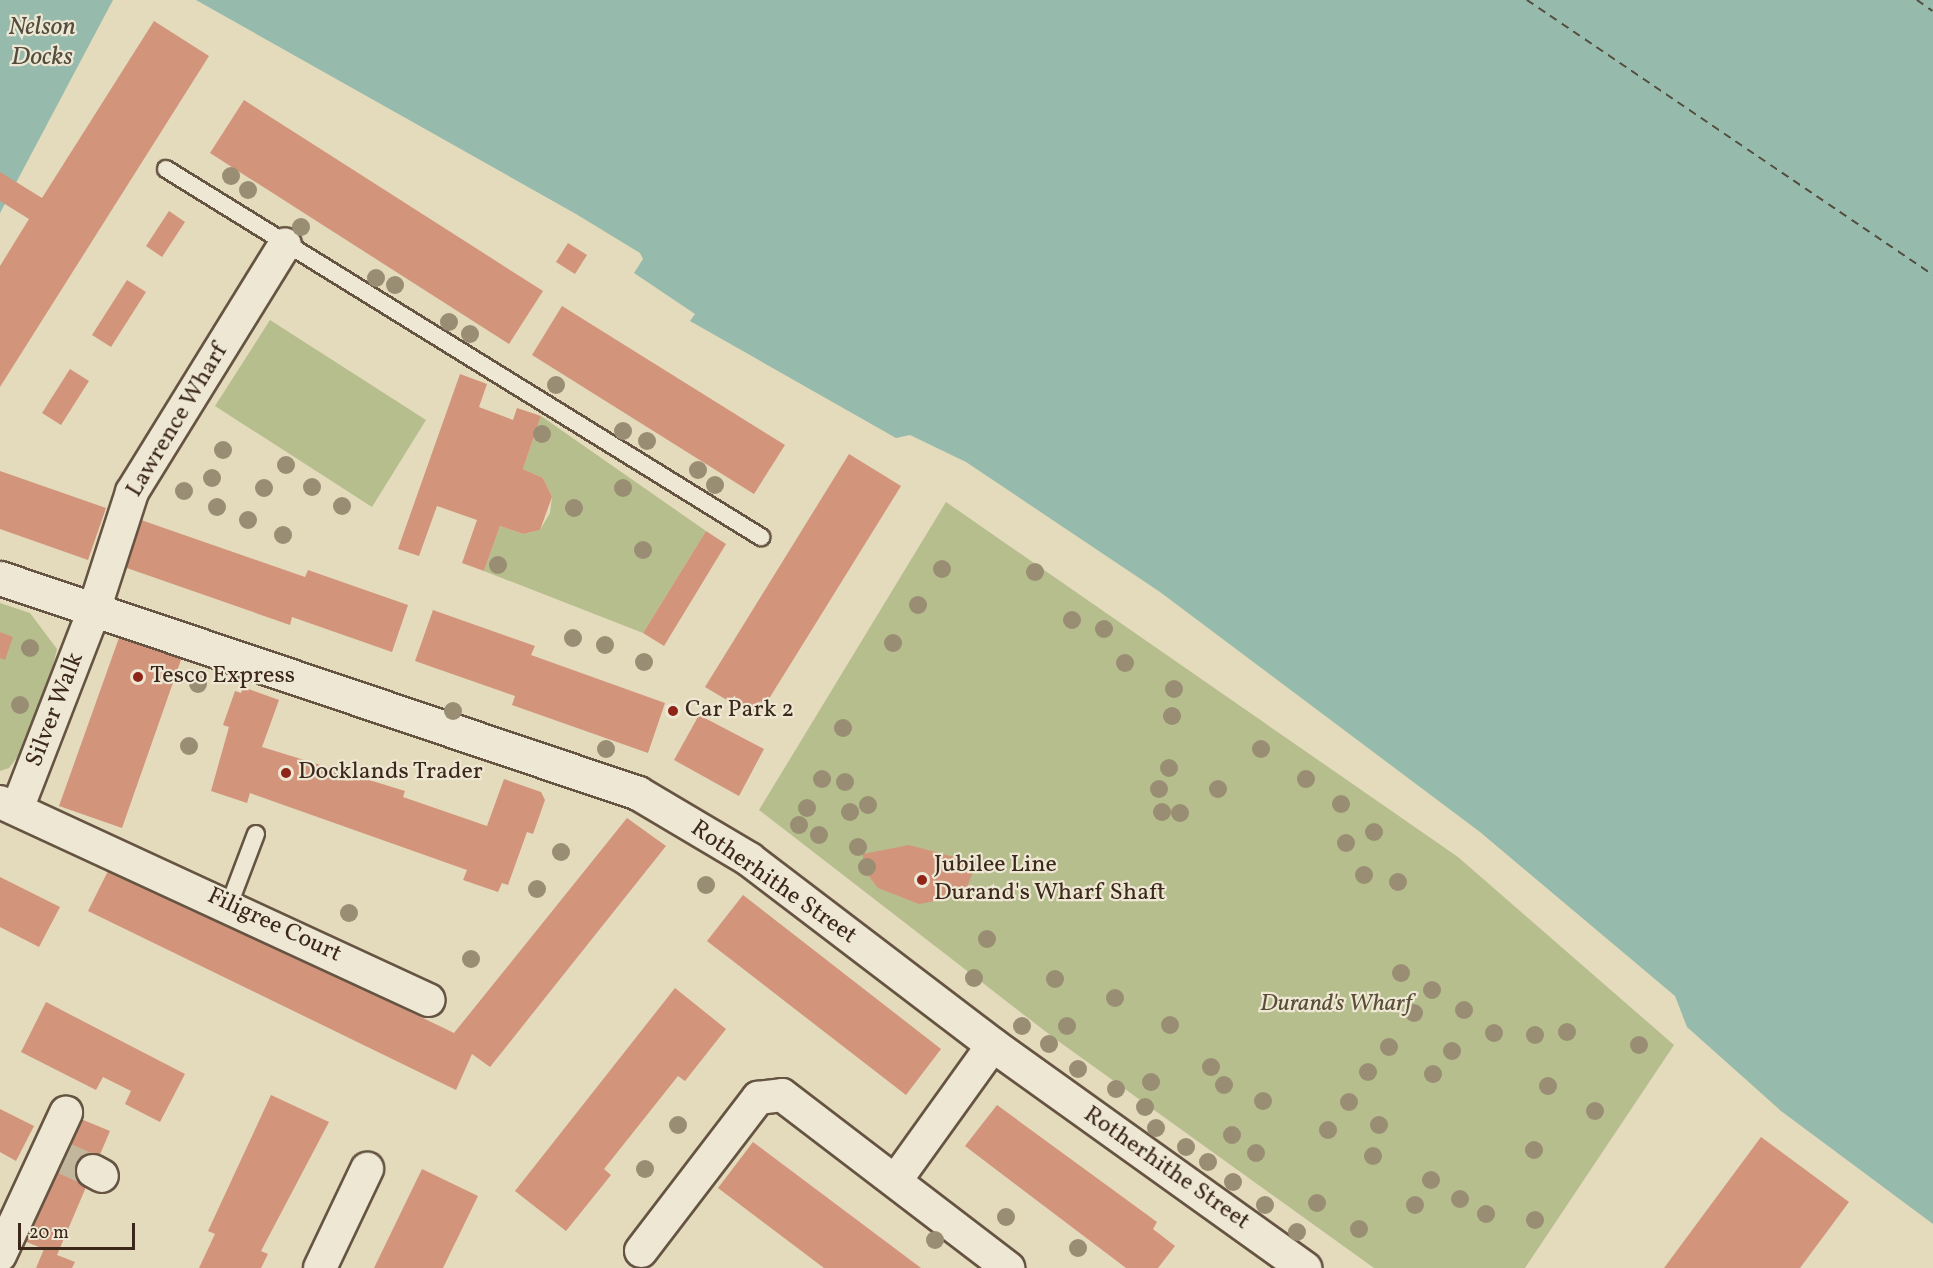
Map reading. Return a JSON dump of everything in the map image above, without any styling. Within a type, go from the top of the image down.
[{"type":"street","name":"Lawrence Wharf","points":[[94,610],[132,492],[285,244]]},
{"type":"street","name":"Rotherhithe Street","points":[[0,578],[638,793],[749,859],[993,1046],[1304,1268]]},
{"type":"street","name":"Silver Walk","points":[[94,610],[9,806],[118,852]]},
{"type":"street","name":"Filigree Court","points":[[118,852],[429,1000]]},
{"type":"street","points":[[896,1180],[993,1046]]},
{"type":"street","points":[[641,1251],[758,1098],[782,1095],[1008,1268]]},
{"type":"street","points":[[0,1255],[54,1154],[66,1113]]},
{"type":"street","points":[[320,1268],[367,1169]]},
{"type":"lane","points":[[166,170],[761,537]]},
{"type":"lane","points":[[229,905],[256,834]]},
{"type":"green space","points":[[270,320],[426,420],[372,507],[215,406]]},
{"type":"green space","points":[[541,416],[706,531],[643,633],[484,571],[500,526],[523,534],[540,530],[550,513],[552,497],[543,478],[523,469]]},
{"type":"green space","name":"Durand's Wharf","points":[[946,502],[1458,857],[1674,1045],[1525,1268],[1374,1268],[1054,1038],[759,810]]},
{"type":"green space","points":[[0,603],[30,613],[57,649],[37,732],[9,768],[0,771]]},
{"type":"water","name":"Nelson Docks","points":[[0,0],[113,0],[0,213]]},
{"type":"water","points":[[196,0],[1933,0],[1933,1224],[1781,1111],[1687,1027],[1675,996],[1480,832],[1160,592],[966,462],[910,435],[896,438],[690,321],[695,314],[634,273],[643,259],[640,253],[576,214]]},
{"type":"building","points":[[154,21],[209,56],[0,387],[0,266],[29,219],[0,201],[0,172],[42,198]]},
{"type":"building","points":[[244,100],[543,291],[509,344],[210,153]]},
{"type":"building","points":[[169,211],[185,222],[162,257],[146,246]]},
{"type":"building","points":[[568,243],[587,255],[575,274],[556,262]]},
{"type":"building","points":[[127,280],[146,292],[111,347],[92,335]]},
{"type":"building","points":[[562,306],[785,445],[754,494],[532,355]]},
{"type":"building","points":[[70,369],[89,381],[61,425],[42,413]]},
{"type":"building","points":[[460,374],[487,384],[479,407],[513,420],[517,408],[541,416],[523,469],[543,478],[552,497],[540,530],[523,534],[500,526],[484,571],[462,563],[477,520],[437,506],[419,556],[398,549]]},
{"type":"building","points":[[849,454],[901,486],[757,718],[705,687]]},
{"type":"building","points":[[0,471],[106,508],[88,560],[0,529]]},
{"type":"building","points":[[141,520],[305,577],[308,570],[408,605],[392,652],[292,617],[290,625],[124,567]]},
{"type":"building","points":[[706,531],[726,544],[664,646],[643,633]]},
{"type":"building","points":[[433,610],[535,646],[531,655],[665,703],[648,753],[512,705],[515,696],[415,661]]},
{"type":"building","points":[[0,632],[13,637],[5,660],[0,658]]},
{"type":"building","points":[[120,635],[182,657],[122,828],[59,806]]},
{"type":"building","points":[[243,687],[279,700],[262,747],[405,791],[403,797],[487,826],[504,779],[541,792],[545,800],[533,834],[527,832],[508,885],[502,883],[498,892],[463,880],[467,870],[250,793],[247,803],[211,791],[229,727],[223,725],[235,691],[241,693]]},
{"type":"building","points":[[699,715],[764,749],[739,796],[674,760]]},
{"type":"building","points":[[627,818],[666,846],[490,1067],[472,1054],[456,1090],[88,911],[110,867],[454,1033]]},
{"type":"building","name":"Jubilee Line Durand's Wharf Shaft","points":[[909,845],[977,863],[963,896],[919,904],[878,888],[863,869],[863,854]]},
{"type":"building","points":[[0,877],[60,907],[39,947],[0,927]]},
{"type":"building","points":[[743,895],[941,1049],[906,1095],[707,941]]},
{"type":"building","points":[[675,988],[726,1029],[685,1081],[678,1076],[604,1169],[611,1175],[566,1231],[515,1191]]},
{"type":"building","points":[[46,1002],[185,1074],[160,1122],[125,1104],[131,1091],[103,1077],[96,1090],[21,1052]]},
{"type":"building","points":[[271,1095],[329,1122],[261,1251],[268,1254],[261,1268],[199,1268],[215,1234],[208,1231]]},
{"type":"building","points":[[997,1105],[1157,1222],[1153,1229],[1175,1246],[1158,1268],[1126,1268],[965,1146]]},
{"type":"building","points":[[0,1109],[34,1126],[16,1161],[0,1152]]},
{"type":"building","points":[[76,1117],[110,1131],[57,1255],[75,1262],[72,1268],[36,1268],[44,1249],[24,1241]]},
{"type":"building","points":[[1761,1137],[1849,1202],[1800,1268],[1664,1268]]},
{"type":"building","points":[[753,1142],[921,1268],[824,1268],[718,1188]]},
{"type":"building","points":[[422,1169],[478,1196],[443,1268],[374,1268]]},
{"type":"ferry route","points":[[1527,0],[1933,275]]},
{"type":"ferry route","points":[[1917,0],[1933,11]]},
{"type":"tunnel","points":[[59,1156],[93,1171]]},
{"type":"place","name":"Tesco Express","points":[[138,677]]},
{"type":"place","name":"Car Park 2","points":[[673,711]]},
{"type":"place","name":"Docklands Trader","points":[[286,773]]},
{"type":"place","name":"Jubilee Line Durand's Wharf Shaft","points":[[922,880]]}]
